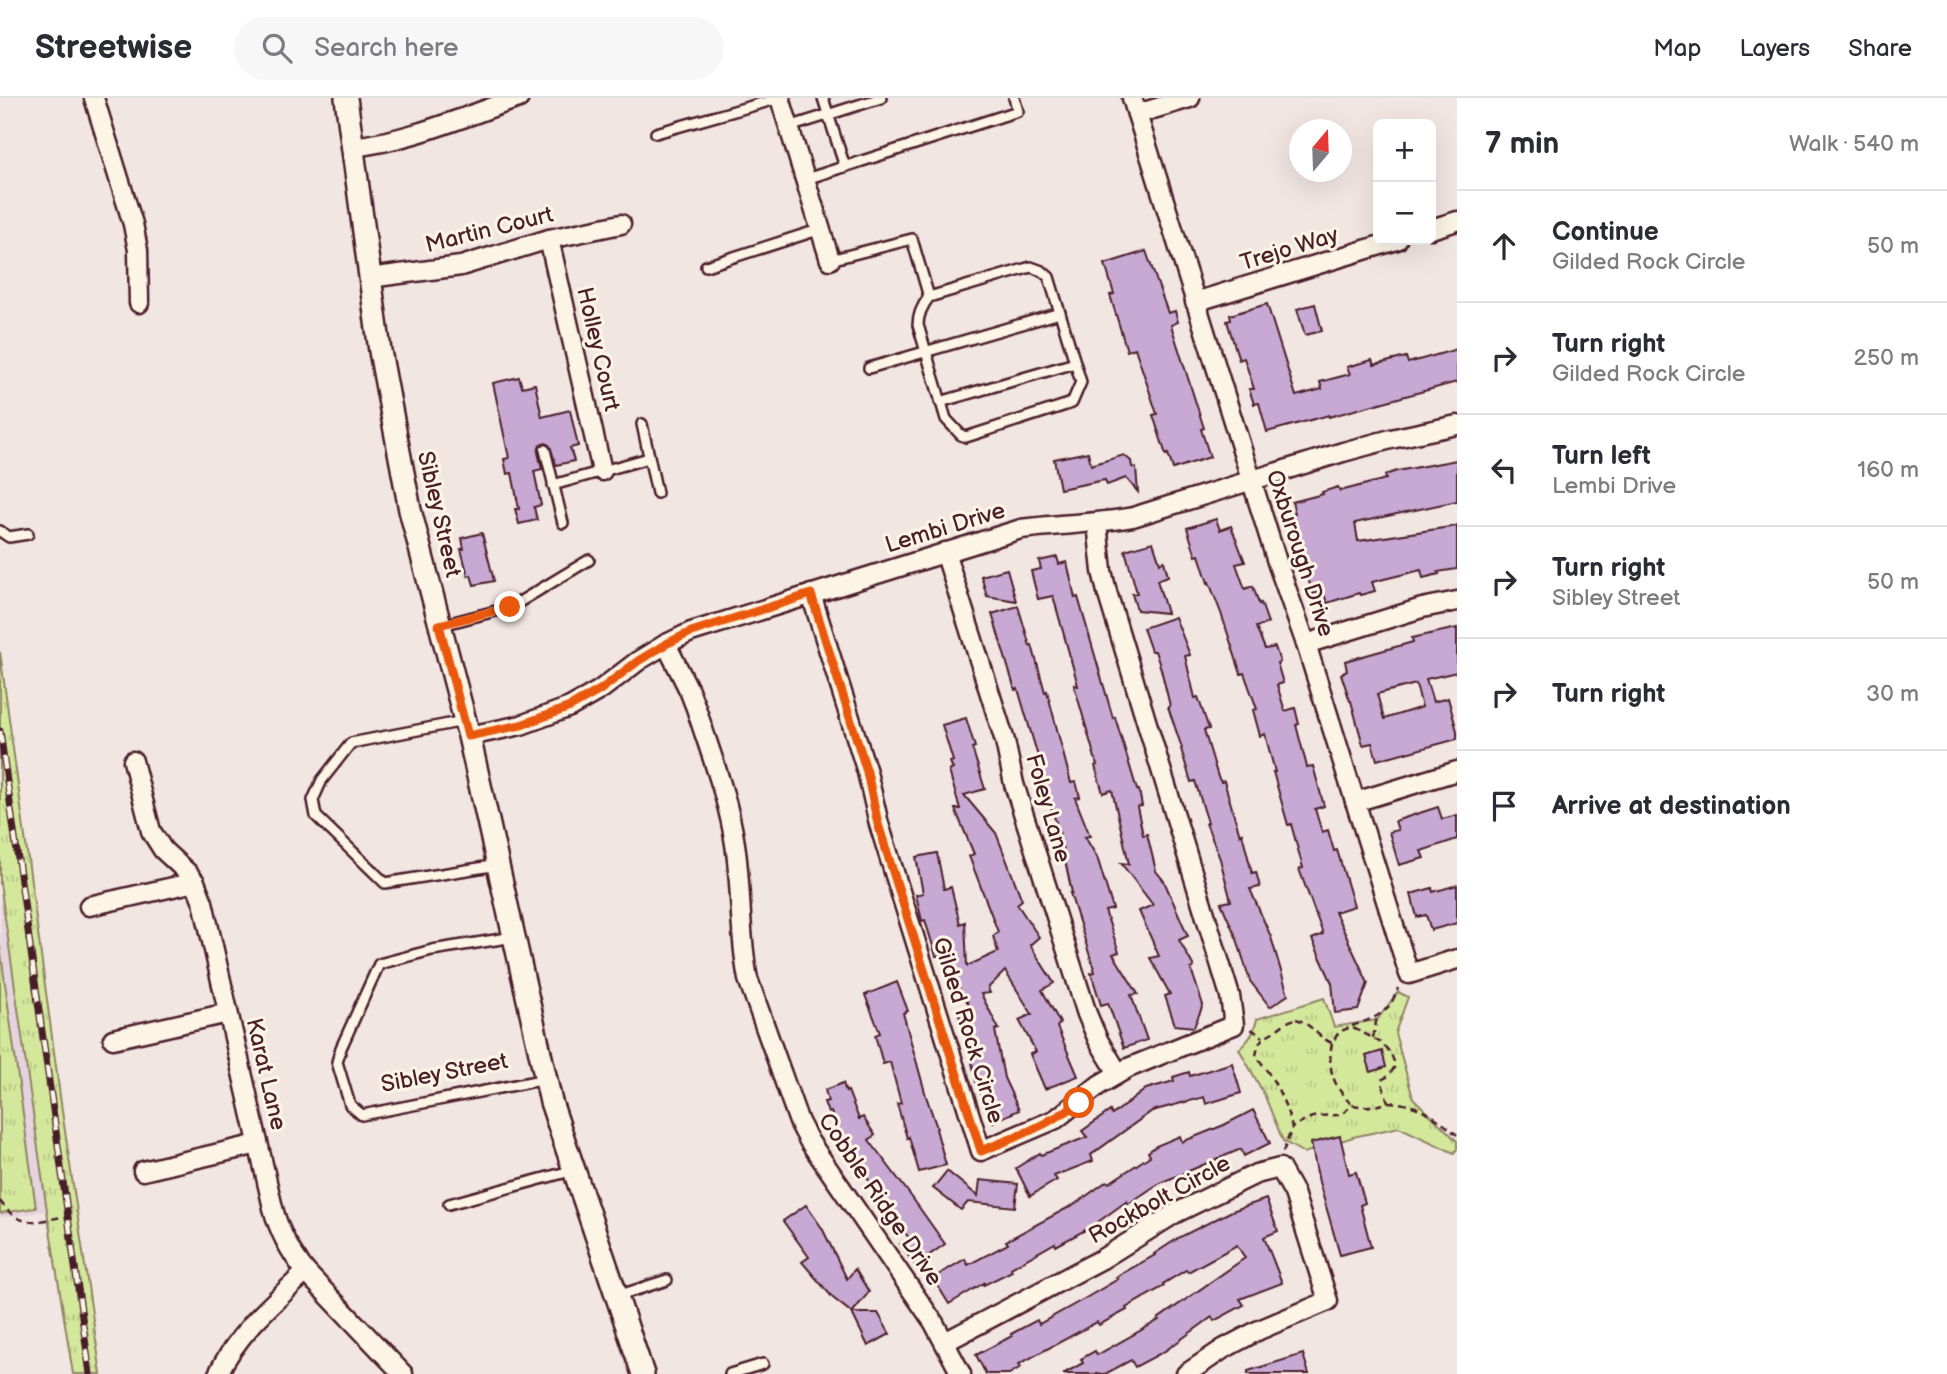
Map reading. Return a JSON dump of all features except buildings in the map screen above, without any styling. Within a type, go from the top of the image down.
[{"type":"street","points":[[94,98],[133,224],[138,250],[139,303]]},
{"type":"street","name":"Sibley Street","points":[[346,98],[369,278],[407,498],[466,728],[551,1102],[643,1374]]},
{"type":"street","points":[[352,148],[401,138],[519,98]]},
{"type":"street","points":[[780,98],[830,260]]},
{"type":"street","points":[[1135,106],[1190,98]]},
{"type":"street","name":"Oxburough Drive","points":[[1135,106],[1251,481],[1306,644],[1409,974]]},
{"type":"street","points":[[1436,227],[1457,221]]},
{"type":"street","name":"Martin Court","points":[[369,278],[461,266],[549,239],[621,223]]},
{"type":"street","name":"Holley Court","points":[[549,239],[602,471]]},
{"type":"street","name":"Trejo Way","points":[[1195,302],[1381,245]]},
{"type":"street","name":"Lembi Drive","points":[[466,728],[521,725],[570,707],[600,690],[638,661],[691,632],[945,552],[1021,529],[1097,523],[1133,517],[1391,439],[1457,425]]},
{"type":"street","name":"Gilded Rock Circle","points":[[811,594],[867,772],[878,824],[981,1151],[1056,1119],[1128,1068],[1234,1025],[1230,996],[1107,592],[1097,523]]},
{"type":"street","name":"Foley Lane","points":[[945,552],[1005,741],[1014,784],[1087,1014],[1098,1040],[1118,1073]]},
{"type":"street","points":[[1306,644],[1422,608],[1457,601]]},
{"type":"street","name":"Cobble Ridge Drive","points":[[666,644],[690,690],[731,820],[736,847],[743,955],[748,979],[799,1122],[809,1142],[926,1311],[961,1374]]},
{"type":"street","points":[[89,906],[195,882],[180,864],[163,850],[151,831],[133,761]]},
{"type":"street","points":[[1355,802],[1457,771]]},
{"type":"street","name":"Karat Lane","points":[[195,882],[203,902],[276,1222],[289,1248],[306,1272],[403,1374]]},
{"type":"street","points":[[1409,974],[1457,959]]},
{"type":"street","points":[[113,1039],[228,1013]]},
{"type":"street","points":[[143,1171],[258,1144]]},
{"type":"street","points":[[1186,1374],[1223,1349],[1259,1330],[1328,1301],[1294,1194],[1280,1168]]},
{"type":"street","name":"Rockbolt Circle","points":[[945,1342],[1102,1259],[1174,1214],[1256,1174],[1280,1168]]},
{"type":"street","points":[[218,1374],[228,1353],[248,1327],[306,1272]]},
{"type":"lane","points":[[656,133],[780,98]]},
{"type":"lane","points":[[822,98],[845,167]]},
{"type":"lane","points":[[789,127],[881,98]]},
{"type":"lane","points":[[806,179],[1018,111],[1014,98]]},
{"type":"lane","points":[[706,265],[821,229]]},
{"type":"lane","points":[[830,260],[912,239],[929,298]]},
{"type":"lane","points":[[1031,267],[1042,271],[1049,277],[1081,382],[1072,403],[966,437],[961,435],[946,419],[918,325],[922,306],[929,298],[1031,267]]},
{"type":"lane","points":[[869,368],[1060,313]]},
{"type":"lane","points":[[940,402],[1075,363]]},
{"type":"lane","points":[[642,424],[657,493]]},
{"type":"lane","points":[[545,450],[563,523]]},
{"type":"lane","points":[[553,485],[649,458]]},
{"type":"lane","points":[[0,531],[9,537],[28,534]]},
{"type":"lane","points":[[439,625],[510,607],[589,560]]},
{"type":"lane","points":[[466,728],[351,743],[322,780],[313,800],[316,816],[385,883],[498,865]]},
{"type":"lane","name":"Sibley Street","points":[[514,937],[432,950],[379,964],[337,1062],[350,1105],[362,1115],[546,1079]]},
{"type":"lane","points":[[449,1204],[574,1170]]},
{"type":"lane","points":[[617,1296],[667,1280]]},
{"type":"lane","points":[[730,1374],[763,1364]]},
{"type":"path","points":[[1409,974],[1400,983],[1387,1010],[1377,1017],[1339,1032],[1332,1043],[1329,1063],[1332,1078],[1352,1105],[1379,1106],[1388,1102],[1419,1107],[1457,1135]]},
{"type":"path","points":[[1373,1038],[1377,1017]]},
{"type":"path","points":[[1280,1168],[1292,1128],[1277,1086],[1256,1056],[1258,1044],[1263,1037],[1288,1020],[1296,1018],[1332,1043]]},
{"type":"path","points":[[1351,1027],[1391,1050],[1394,1056],[1395,1066],[1389,1076],[1381,1080],[1388,1102]]},
{"type":"path","points":[[1292,1128],[1318,1115],[1341,1115],[1352,1105]]},
{"type":"path","points":[[0,1202],[20,1220],[28,1222],[67,1216]]},
{"type":"shaded area","points":[[0,885],[47,1211],[0,1218]]},
{"type":"green space","points":[[0,652],[62,1111],[101,1374],[73,1374],[0,883]]},
{"type":"green space","points":[[0,947],[36,1208],[0,1213]]},
{"type":"green space","points":[[1398,992],[1408,997],[1395,1033],[1413,1098],[1457,1141],[1454,1153],[1399,1127],[1353,1137],[1304,1153],[1283,1141],[1264,1094],[1239,1049],[1251,1036],[1257,1019],[1324,998],[1334,1027],[1377,1020]]},
{"type":"railway","points":[[0,731],[90,1374]]},
{"type":"route","points":[[510,607],[439,625],[468,736],[521,725],[570,707],[600,690],[638,661],[691,632],[811,594],[867,772],[878,824],[981,1151],[1037,1129],[1079,1103]]}]
